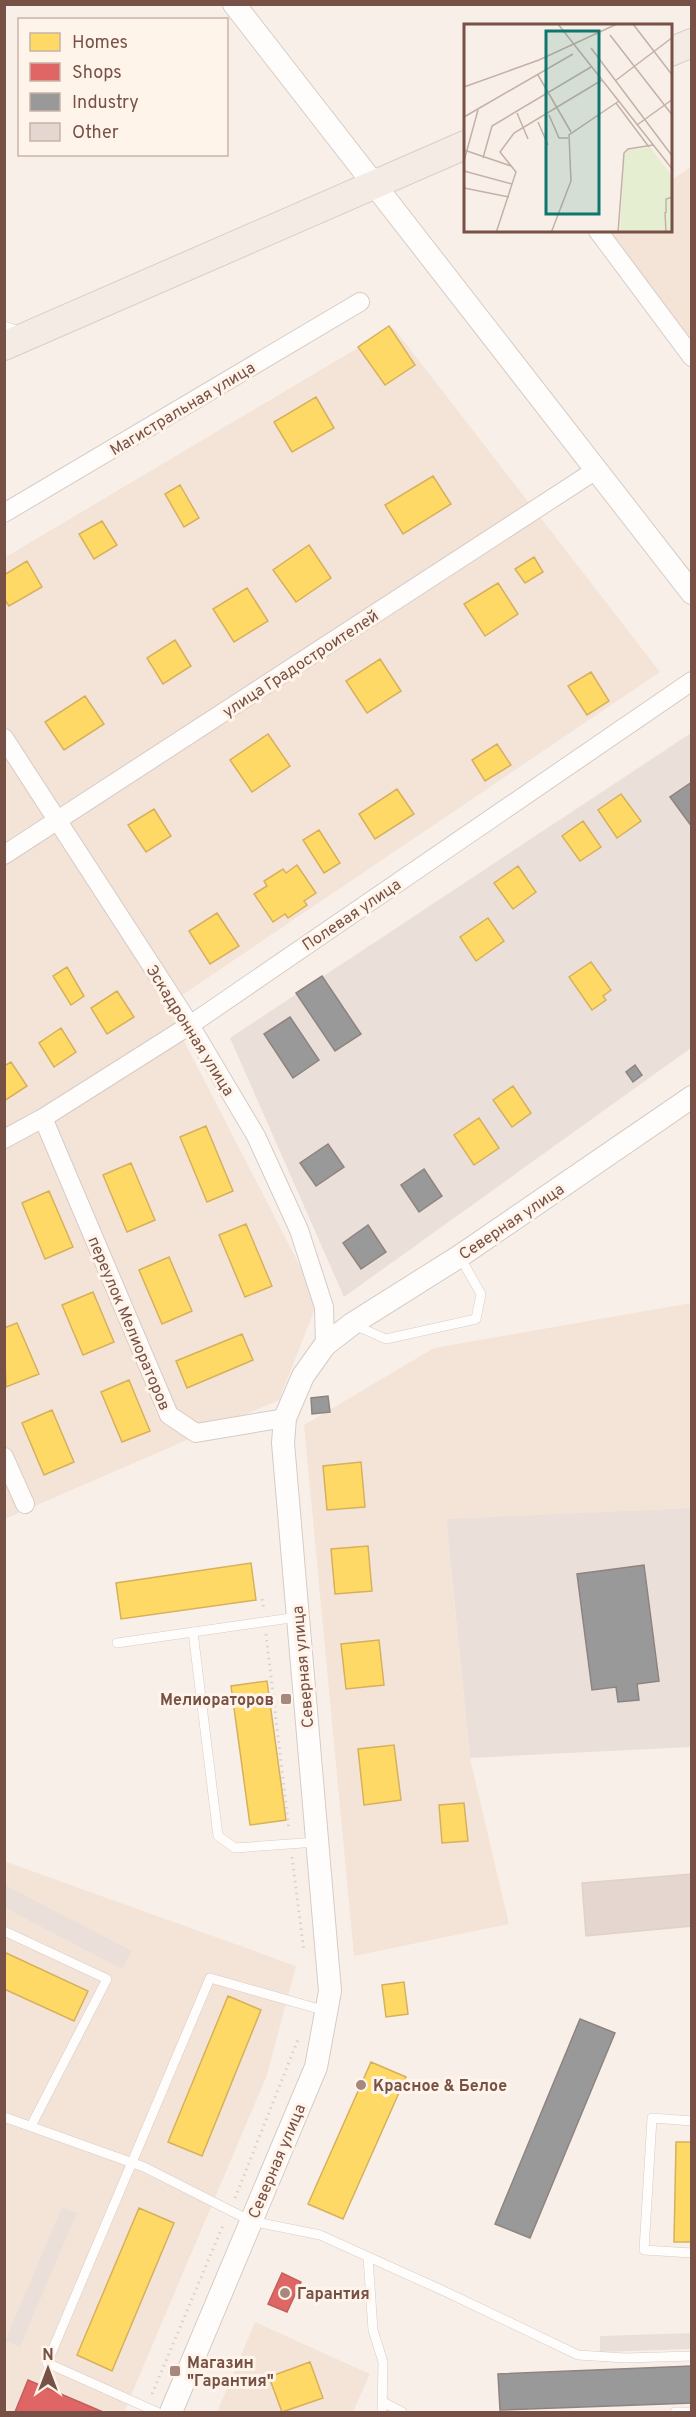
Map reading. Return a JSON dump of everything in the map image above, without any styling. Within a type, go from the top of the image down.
[{"type":"main road","points":[[672,51],[692,42]]},
{"type":"main road","points":[[13,336],[464,145]]},
{"type":"street","points":[[234,4],[692,593]]},
{"type":"street","points":[[599,232],[692,357]]},
{"type":"street","name":"Магистральная улица","points":[[4,513],[360,303]]},
{"type":"street","name":"улица Градостроителей","points":[[4,855],[596,470]]},
{"type":"street","name":"Полевая улица","points":[[4,1139],[42,1118],[190,1025],[692,681]]},
{"type":"street","name":"Эскадронная улица","points":[[4,738],[190,1025],[256,1136],[299,1230],[324,1307],[325,1345]]},
{"type":"street","name":"Северная улица","points":[[171,2412],[316,2067],[319,2009],[330,1991],[283,1443],[285,1418],[303,1376],[325,1345],[352,1324],[460,1256],[692,1097]]},
{"type":"street","name":"переулок Мелиораторов","points":[[42,1118],[169,1415],[196,1433],[285,1418]]},
{"type":"street","points":[[4,1457],[25,1504]]},
{"type":"lane","points":[[352,1324],[386,1339],[477,1319],[481,1294],[460,1256]]},
{"type":"lane","points":[[117,1643],[298,1617]]},
{"type":"lane","points":[[193,1632],[218,1836],[235,1848],[317,1842]]},
{"type":"lane","points":[[4,1931],[107,1979],[31,2126]]},
{"type":"lane","points":[[157,2412],[47,2363],[210,1978],[319,2009]]},
{"type":"lane","points":[[4,2117],[133,2163],[251,2221],[320,2235],[578,2355],[625,2358],[692,2356]]},
{"type":"lane","points":[[692,2121],[652,2118],[644,2250],[692,2253]]},
{"type":"lane","points":[[368,2257],[373,2330],[383,2362],[382,2412]]},
{"type":"lane","points":[[383,2402],[402,2412]]},
{"type":"lane","points":[[130,2412],[134,2403]]},
{"type":"lane","points":[[675,2412],[692,2412]]},
{"type":"path","points":[[262,1599],[305,1960]]},
{"type":"path","points":[[146,2408],[319,2009]]},
{"type":"shaded area","points":[[691,167],[691,341],[610,232],[672,232],[672,179]]},
{"type":"shaded area","points":[[393,327],[660,672],[166,1006],[318,1301],[279,1400],[5,1519],[4,558]]},
{"type":"shaded area","points":[[691,733],[691,1048],[344,1297],[230,1038]]},
{"type":"shaded area","points":[[691,1303],[691,1508],[446,1520],[470,1758],[509,1924],[354,1956],[304,1425],[434,1348]]},
{"type":"shaded area","points":[[691,1508],[691,1747],[470,1758],[446,1519]]},
{"type":"shaded area","points":[[4,1861],[296,1966],[267,2075],[124,2412],[5,2412]]},
{"type":"shaded area","points":[[5,1885],[132,1951],[122,1969],[5,1908]]},
{"type":"shaded area","points":[[62,2207],[77,2213],[20,2347],[5,2341]]},
{"type":"shaded area","points":[[255,2322],[370,2374],[353,2412],[217,2412]]},
{"type":"shaded area","points":[[691,2333],[691,2349],[600,2352],[600,2336]]},
{"type":"building: Homes","points":[[389,326],[415,365],[385,385],[358,347]]},
{"type":"building: Homes","points":[[316,397],[334,428],[292,452],[274,422]]},
{"type":"building: Homes","points":[[433,476],[451,504],[403,534],[385,505]]},
{"type":"building: Homes","points":[[180,485],[199,518],[184,527],[165,494]]},
{"type":"building: Homes","points":[[102,521],[117,545],[94,559],[79,534]]},
{"type":"building: Homes","points":[[309,545],[331,578],[296,602],[273,570]]},
{"type":"building: Homes","points":[[534,557],[543,572],[525,583],[515,569]]},
{"type":"building: Homes","points":[[27,561],[42,587],[9,606],[4,599],[4,575]]},
{"type":"building: Homes","points":[[498,583],[518,614],[485,636],[464,604]]},
{"type":"building: Homes","points":[[247,588],[268,621],[234,642],[213,609]]},
{"type":"building: Homes","points":[[175,640],[191,666],[163,684],[147,658]]},
{"type":"building: Homes","points":[[380,659],[401,691],[367,713],[346,681]]},
{"type":"building: Homes","points":[[591,672],[609,701],[587,715],[568,686]]},
{"type":"building: Homes","points":[[85,696],[104,724],[64,750],[45,722]]},
{"type":"building: Homes","points":[[268,734],[290,766],[252,792],[230,760]]},
{"type":"building: Homes","points":[[497,744],[511,765],[485,781],[472,760]]},
{"type":"building: Homes","points":[[397,789],[414,814],[375,839],[359,814]]},
{"type":"building: Homes","points":[[621,794],[641,821],[617,838],[598,810]]},
{"type":"building: Homes","points":[[154,809],[171,836],[146,852],[128,825]]},
{"type":"building: Homes","points":[[583,821],[601,847],[580,861],[562,836]]},
{"type":"building: Homes","points":[[319,830],[340,863],[324,873],[303,840]]},
{"type":"building: Homes","points":[[297,865],[316,893],[304,901],[307,905],[288,918],[285,914],[273,922],[254,894],[267,886],[264,881],[283,869],[286,873]]},
{"type":"building: Homes","points":[[518,866],[536,892],[513,909],[494,883]]},
{"type":"building: Homes","points":[[217,913],[239,946],[210,964],[189,931]]},
{"type":"building: Homes","points":[[488,918],[504,941],[476,961],[460,937]]},
{"type":"building: Homes","points":[[591,962],[611,990],[603,996],[606,1000],[592,1010],[569,977]]},
{"type":"building: Homes","points":[[67,967],[84,996],[71,1005],[53,976]]},
{"type":"building: Homes","points":[[117,991],[134,1017],[107,1034],[91,1008]]},
{"type":"building: Homes","points":[[61,1028],[76,1052],[54,1067],[39,1043]]},
{"type":"building: Homes","points":[[11,1062],[27,1086],[4,1101],[4,1066]]},
{"type":"building: Homes","points":[[513,1086],[531,1113],[512,1127],[493,1100]]},
{"type":"building: Homes","points":[[479,1118],[499,1148],[474,1165],[454,1135]]},
{"type":"building: Homes","points":[[206,1126],[233,1191],[207,1202],[180,1137]]},
{"type":"building: Homes","points":[[131,1163],[155,1220],[127,1232],[103,1175]]},
{"type":"building: Homes","points":[[49,1191],[73,1247],[45,1259],[22,1203]]},
{"type":"building: Homes","points":[[246,1224],[272,1286],[245,1297],[219,1235]]},
{"type":"building: Homes","points":[[169,1257],[192,1311],[162,1324],[139,1270]]},
{"type":"building: Homes","points":[[93,1292],[114,1342],[83,1355],[62,1305]]},
{"type":"building: Homes","points":[[17,1323],[39,1374],[6,1387],[4,1328]]},
{"type":"building: Homes","points":[[242,1334],[253,1360],[187,1388],[176,1361]]},
{"type":"building: Homes","points":[[129,1380],[150,1431],[122,1442],[101,1392]]},
{"type":"building: Homes","points":[[52,1410],[74,1462],[44,1475],[22,1423]]},
{"type":"building: Homes","points":[[361,1462],[365,1507],[327,1510],[323,1466]]},
{"type":"building: Homes","points":[[368,1546],[372,1591],[335,1594],[331,1549]]},
{"type":"building: Homes","points":[[251,1563],[256,1600],[121,1619],[116,1583]]},
{"type":"building: Homes","points":[[379,1640],[384,1685],[346,1689],[341,1644]]},
{"type":"building: Homes","points":[[267,1681],[286,1820],[250,1825],[231,1686]]},
{"type":"building: Homes","points":[[394,1745],[401,1800],[364,1805],[358,1749]]},
{"type":"building: Homes","points":[[464,1803],[468,1841],[442,1843],[439,1805]]},
{"type":"building: Homes","points":[[4,1952],[88,1991],[74,2021],[4,1989]]},
{"type":"building: Homes","points":[[404,1982],[408,2014],[386,2017],[382,1985]]},
{"type":"building: Homes","points":[[228,1996],[261,2010],[202,2156],[168,2142]]},
{"type":"building: Homes","points":[[371,2062],[406,2077],[343,2219],[308,2204]]},
{"type":"building: Homes","points":[[676,2142],[692,2142],[692,2242],[674,2242]]},
{"type":"building: Homes","points":[[139,2208],[174,2223],[112,2371],[77,2355]]},
{"type":"building: Homes","points":[[310,2362],[323,2398],[282,2412],[269,2377]]},
{"type":"building: Shops","name":"Гарантия","points":[[282,2273],[301,2282],[287,2312],[268,2304]]},
{"type":"building: Shops","points":[[28,2380],[103,2412],[15,2412]]},
{"type":"building: Industry","points":[[692,782],[692,827],[670,797]]},
{"type":"building: Industry","points":[[322,976],[361,1034],[335,1051],[296,993]]},
{"type":"building: Industry","points":[[290,1017],[319,1060],[293,1078],[264,1034]]},
{"type":"building: Industry","points":[[635,1065],[642,1075],[633,1082],[626,1072]]},
{"type":"building: Industry","points":[[328,1144],[344,1167],[316,1186],[300,1163]]},
{"type":"building: Industry","points":[[424,1169],[442,1196],[419,1212],[401,1185]]},
{"type":"building: Industry","points":[[368,1225],[386,1252],[361,1269],[343,1243]]},
{"type":"building: Industry","points":[[328,1396],[330,1412],[312,1414],[311,1398]]},
{"type":"building: Industry","points":[[644,1565],[659,1681],[637,1684],[639,1700],[618,1702],[616,1687],[592,1690],[577,1574]]},
{"type":"building: Industry","points":[[580,2019],[615,2033],[530,2238],[495,2224]]},
{"type":"building: Industry","points":[[692,2366],[692,2403],[500,2410],[498,2374]]},
{"type":"building: Other","points":[[692,1874],[692,1926],[586,1936],[582,1883]]},
{"type":"place","name":"Мелиораторов","points":[[286,1699]]},
{"type":"place","name":"Красное & Белое","points":[[361,2085]]},
{"type":"place","name":"Гарантия","points":[[285,2293]]},
{"type":"place","name":"Магазин \"Гарантия\"","points":[[175,2371]]}]
